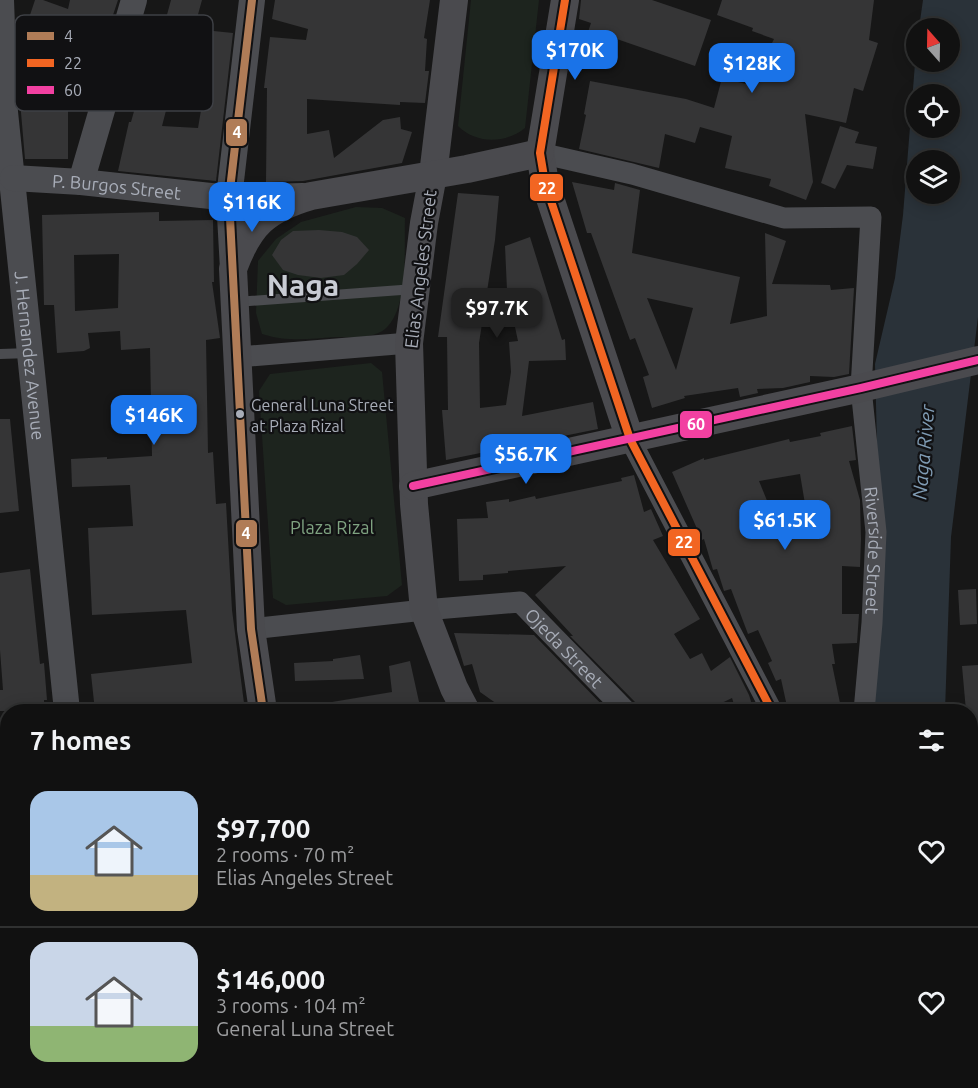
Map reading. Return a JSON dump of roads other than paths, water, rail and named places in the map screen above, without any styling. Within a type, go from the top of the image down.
[{"type":"main road","name":"Elias Angeles Street","points":[[454,0],[433,175],[424,223],[409,343],[413,486],[424,610],[462,704]]},
{"type":"main road","points":[[565,0],[540,153],[545,183],[630,439]]},
{"type":"main road","name":"P. Burgos Street","points":[[311,196],[433,175],[540,153]]},
{"type":"main road","points":[[261,704],[251,629],[233,268],[241,247],[252,229],[263,218],[287,203],[311,196]]},
{"type":"main road","points":[[413,486],[864,387],[976,360]]},
{"type":"street","name":"J. Hernandez Avenue","points":[[1,0],[2,112],[6,178],[31,353],[66,704]]},
{"type":"street","points":[[130,15],[134,0]]},
{"type":"street","points":[[233,268],[229,198],[252,0]]},
{"type":"street","points":[[81,182],[102,111]]},
{"type":"street","name":"Riverside Street","points":[[540,153],[632,174],[784,218],[871,218],[864,387],[876,532],[872,623],[865,704]]},
{"type":"street","name":"P. Burgos Street","points":[[6,178],[81,182],[229,198],[311,196]]},
{"type":"street","points":[[238,357],[409,343]]},
{"type":"street","points":[[630,439],[768,704]]},
{"type":"street","name":"Ojeda Street","points":[[424,610],[520,602],[619,704]]},
{"type":"street","points":[[251,629],[424,610]]},
{"type":"lane","points":[[235,302],[415,289]]},
{"type":"lane","points":[[0,354],[31,353]]},
{"type":"water","name":"Naga River","points":[[923,0],[978,0],[978,317],[951,537],[945,704],[874,704],[881,607],[875,364],[895,278],[906,177],[906,204],[960,204],[960,150],[908,150],[909,138],[960,138],[960,84],[913,84],[914,72],[960,72],[960,18],[920,18]]},
{"type":"place","name":"General Luna Street at Plaza Rizal","points":[[240,414]]},
{"type":"district","name":"Naga","points":[[303,285]]},
{"type":"park label","name":"Plaza Rizal","points":[[332,527]]}]
